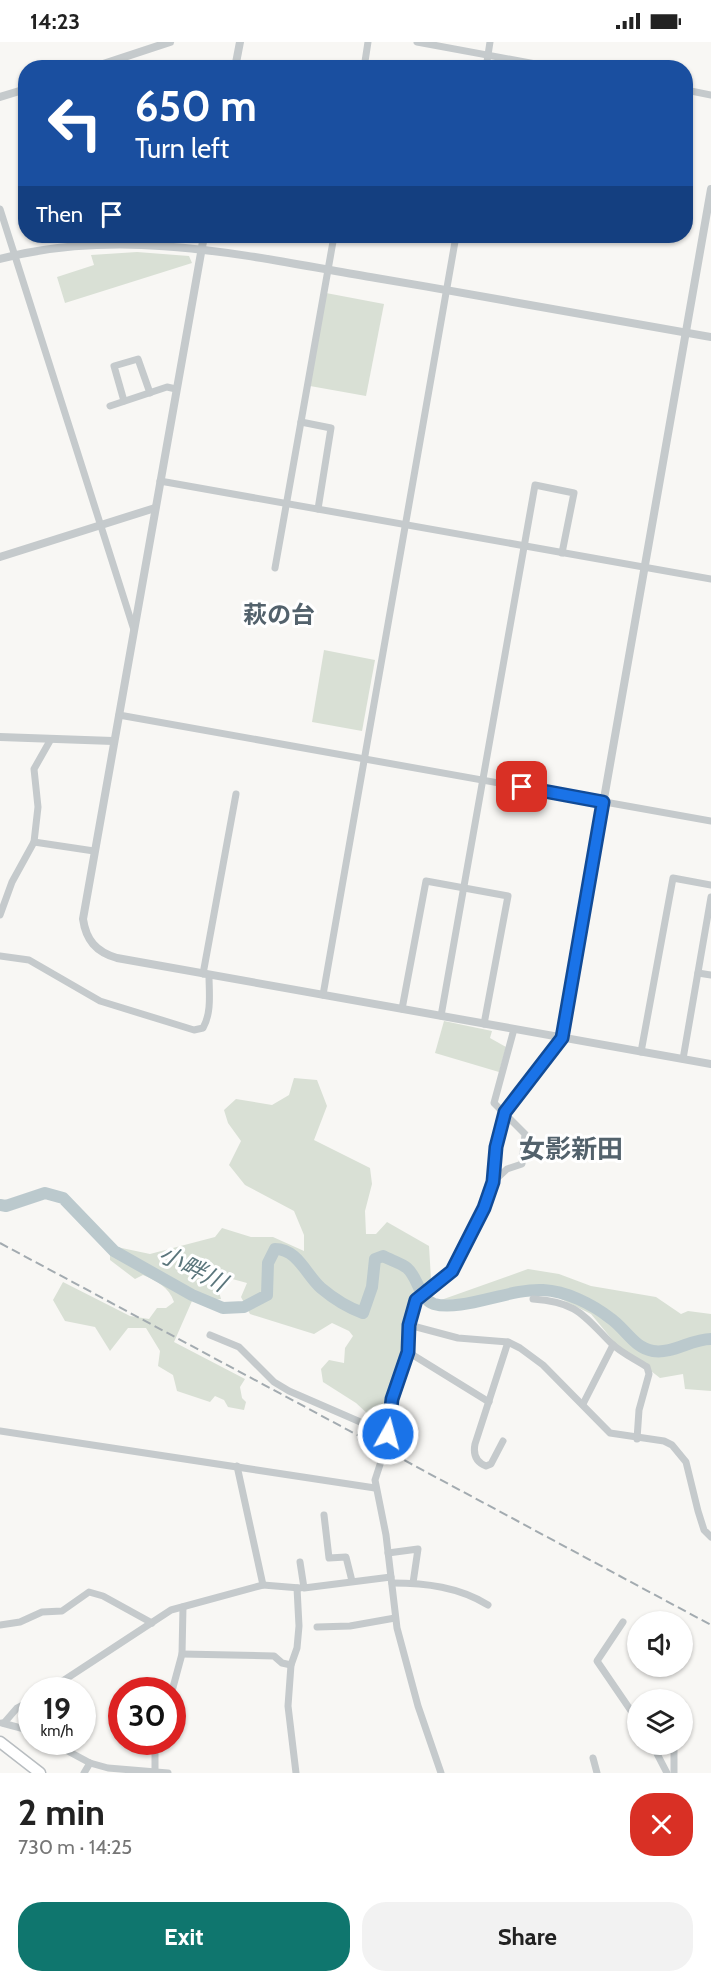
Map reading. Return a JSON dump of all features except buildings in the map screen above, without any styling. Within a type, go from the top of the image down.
[{"type":"main road","points":[[0,1742],[40,1773]]},
{"type":"street","points":[[115,60],[170,42]]},
{"type":"street","points":[[237,60],[240,42]]},
{"type":"street","points":[[365,60],[368,42]]},
{"type":"street","points":[[417,42],[511,60]]},
{"type":"street","points":[[487,60],[490,42]]},
{"type":"street","points":[[0,97],[18,91]]},
{"type":"street","points":[[693,91],[711,95]]},
{"type":"street","points":[[441,1773],[418,1706],[395,1618],[392,1580],[375,1488],[377,1471],[388,1434],[392,1399],[408,1352],[409,1325],[417,1299],[452,1271],[479,1218],[493,1182],[496,1147],[505,1112],[562,1038],[711,189]]},
{"type":"street","points":[[0,209],[135,632]]},
{"type":"street","points":[[203,243],[94,851],[83,919],[84,932],[94,947],[117,958],[711,1064]]},
{"type":"street","points":[[275,568],[333,243]]},
{"type":"street","points":[[323,995],[455,243]]},
{"type":"street","points":[[0,260],[16,255],[109,244],[202,249],[711,337]]},
{"type":"street","points":[[124,401],[114,366],[138,359],[150,393]]},
{"type":"street","points":[[110,406],[167,387],[176,389]]},
{"type":"street","points":[[302,422],[331,428],[318,509]]},
{"type":"street","points":[[160,482],[711,579]]},
{"type":"street","points":[[441,1016],[535,486],[574,493],[562,553]]},
{"type":"street","points":[[0,557],[155,508]]},
{"type":"street","points":[[119,715],[711,821]]},
{"type":"street","points":[[0,738],[113,741]]},
{"type":"street","points":[[0,915],[12,882],[34,843],[38,807],[34,769],[51,739]]},
{"type":"street","points":[[0,956],[29,960],[100,1001],[198,1030],[203,1028],[208,1015],[206,974],[236,794]]},
{"type":"street","points":[[34,843],[94,851]]},
{"type":"street","points":[[641,1052],[672,878],[711,885]]},
{"type":"street","points":[[402,1009],[426,881],[508,896],[484,1024]]},
{"type":"street","points":[[682,1059],[711,897]]},
{"type":"street","points":[[698,973],[711,975]]},
{"type":"street","points":[[493,1182],[507,1169],[522,1164],[525,1134],[494,1103],[514,1029]]},
{"type":"street","points":[[533,1299],[556,1301],[588,1317],[613,1345],[647,1367],[649,1374],[639,1410],[637,1439]]},
{"type":"street","points":[[409,1325],[458,1338],[508,1342],[543,1365],[583,1404],[601,1427],[610,1433],[637,1439],[664,1441],[678,1451],[686,1462],[704,1530],[711,1537]]},
{"type":"street","points":[[210,1335],[239,1347],[274,1382],[289,1391],[388,1434]]},
{"type":"street","points":[[503,1442],[491,1464],[486,1466],[477,1459],[474,1451],[475,1444],[508,1342]]},
{"type":"street","points":[[583,1404],[613,1345]]},
{"type":"street","points":[[408,1352],[427,1361],[458,1384],[489,1402]]},
{"type":"street","points":[[0,1431],[375,1488]]},
{"type":"street","points":[[237,1466],[263,1585]]},
{"type":"street","points":[[324,1515],[329,1558],[346,1557],[352,1581]]},
{"type":"street","points":[[385,1551],[418,1549],[413,1583]]},
{"type":"street","points":[[296,1773],[288,1706],[291,1665],[297,1648],[299,1626],[300,1562]]},
{"type":"street","points":[[69,1677],[171,1610],[263,1585],[301,1588],[352,1581],[392,1580],[471,1594],[488,1605]]},
{"type":"street","points":[[0,1625],[20,1622],[42,1612],[62,1611],[89,1592],[103,1596],[152,1623]]},
{"type":"street","points":[[176,1677],[182,1654],[183,1607]]},
{"type":"street","points":[[317,1627],[350,1626],[395,1618]]},
{"type":"street","points":[[623,1622],[597,1661],[627,1705]]},
{"type":"street","points":[[182,1654],[274,1656],[282,1663],[291,1665]]},
{"type":"street","points":[[2,1723],[18,1707]]},
{"type":"street","points":[[2,1723],[18,1727]]},
{"type":"street","points":[[75,1755],[90,1763],[108,1768],[168,1773]]},
{"type":"street","points":[[155,1755],[155,1772]]},
{"type":"street","points":[[658,1755],[667,1773]]},
{"type":"street","points":[[674,1755],[674,1773]]},
{"type":"street","points":[[593,1758],[597,1773]]},
{"type":"street","points":[[84,1773],[90,1763]]},
{"type":"shaded area","points":[[137,252],[189,256],[192,263],[65,303],[57,277],[94,265],[91,255]]},
{"type":"shaded area","points":[[326,293],[384,304],[366,396],[310,386]]},
{"type":"shaded area","points":[[324,650],[375,660],[362,731],[312,722]]},
{"type":"shaded area","points":[[444,1021],[492,1031],[490,1038],[506,1047],[499,1072],[435,1053]]},
{"type":"shaded area","points":[[294,1078],[317,1080],[327,1106],[314,1140],[370,1168],[372,1184],[365,1211],[366,1234],[376,1234],[387,1222],[429,1246],[431,1279],[410,1302],[405,1325],[406,1353],[390,1399],[384,1429],[356,1403],[323,1382],[321,1369],[329,1360],[344,1363],[345,1348],[353,1336],[349,1331],[332,1323],[314,1334],[250,1314],[241,1297],[247,1283],[214,1274],[221,1299],[192,1301],[174,1342],[245,1379],[240,1387],[242,1398],[246,1402],[244,1410],[228,1407],[224,1400],[215,1396],[210,1402],[177,1391],[173,1375],[158,1366],[160,1351],[146,1328],[128,1328],[110,1351],[95,1327],[65,1321],[53,1300],[63,1282],[130,1316],[149,1319],[157,1308],[166,1308],[174,1302],[166,1288],[158,1282],[143,1275],[135,1279],[110,1260],[110,1253],[117,1247],[150,1254],[215,1237],[222,1228],[251,1237],[273,1237],[304,1251],[304,1235],[294,1211],[245,1185],[229,1165],[241,1141],[228,1123],[224,1110],[236,1099],[272,1105],[289,1095]]},
{"type":"shaded area","points":[[528,1269],[559,1274],[591,1286],[656,1297],[681,1314],[688,1311],[711,1314],[711,1391],[685,1389],[683,1374],[660,1378],[615,1343],[591,1314],[555,1296],[495,1293],[465,1299],[441,1300]]},
{"type":"waterway","name":"小畔川","points":[[0,1205],[6,1206],[45,1193],[63,1198],[114,1251],[192,1295],[223,1308],[244,1307],[267,1295],[268,1263],[275,1249],[290,1253],[326,1292],[363,1313],[372,1287],[375,1259],[383,1256],[407,1268],[425,1298],[434,1304],[458,1305],[516,1292],[552,1291],[578,1299],[595,1308],[646,1349],[668,1350],[711,1339]]},
{"type":"railway","points":[[0,1243],[711,1625]]},
{"type":"district","name":"萩の台","points":[[279,614]]},
{"type":"district","name":"女影新田","points":[[571,1149]]},
{"type":"route","points":[[388,1434],[392,1399],[408,1352],[409,1325],[416,1300],[429,1287],[441,1281],[452,1271],[484,1208],[493,1182],[496,1147],[505,1112],[562,1038],[603,802],[522,787]]}]
